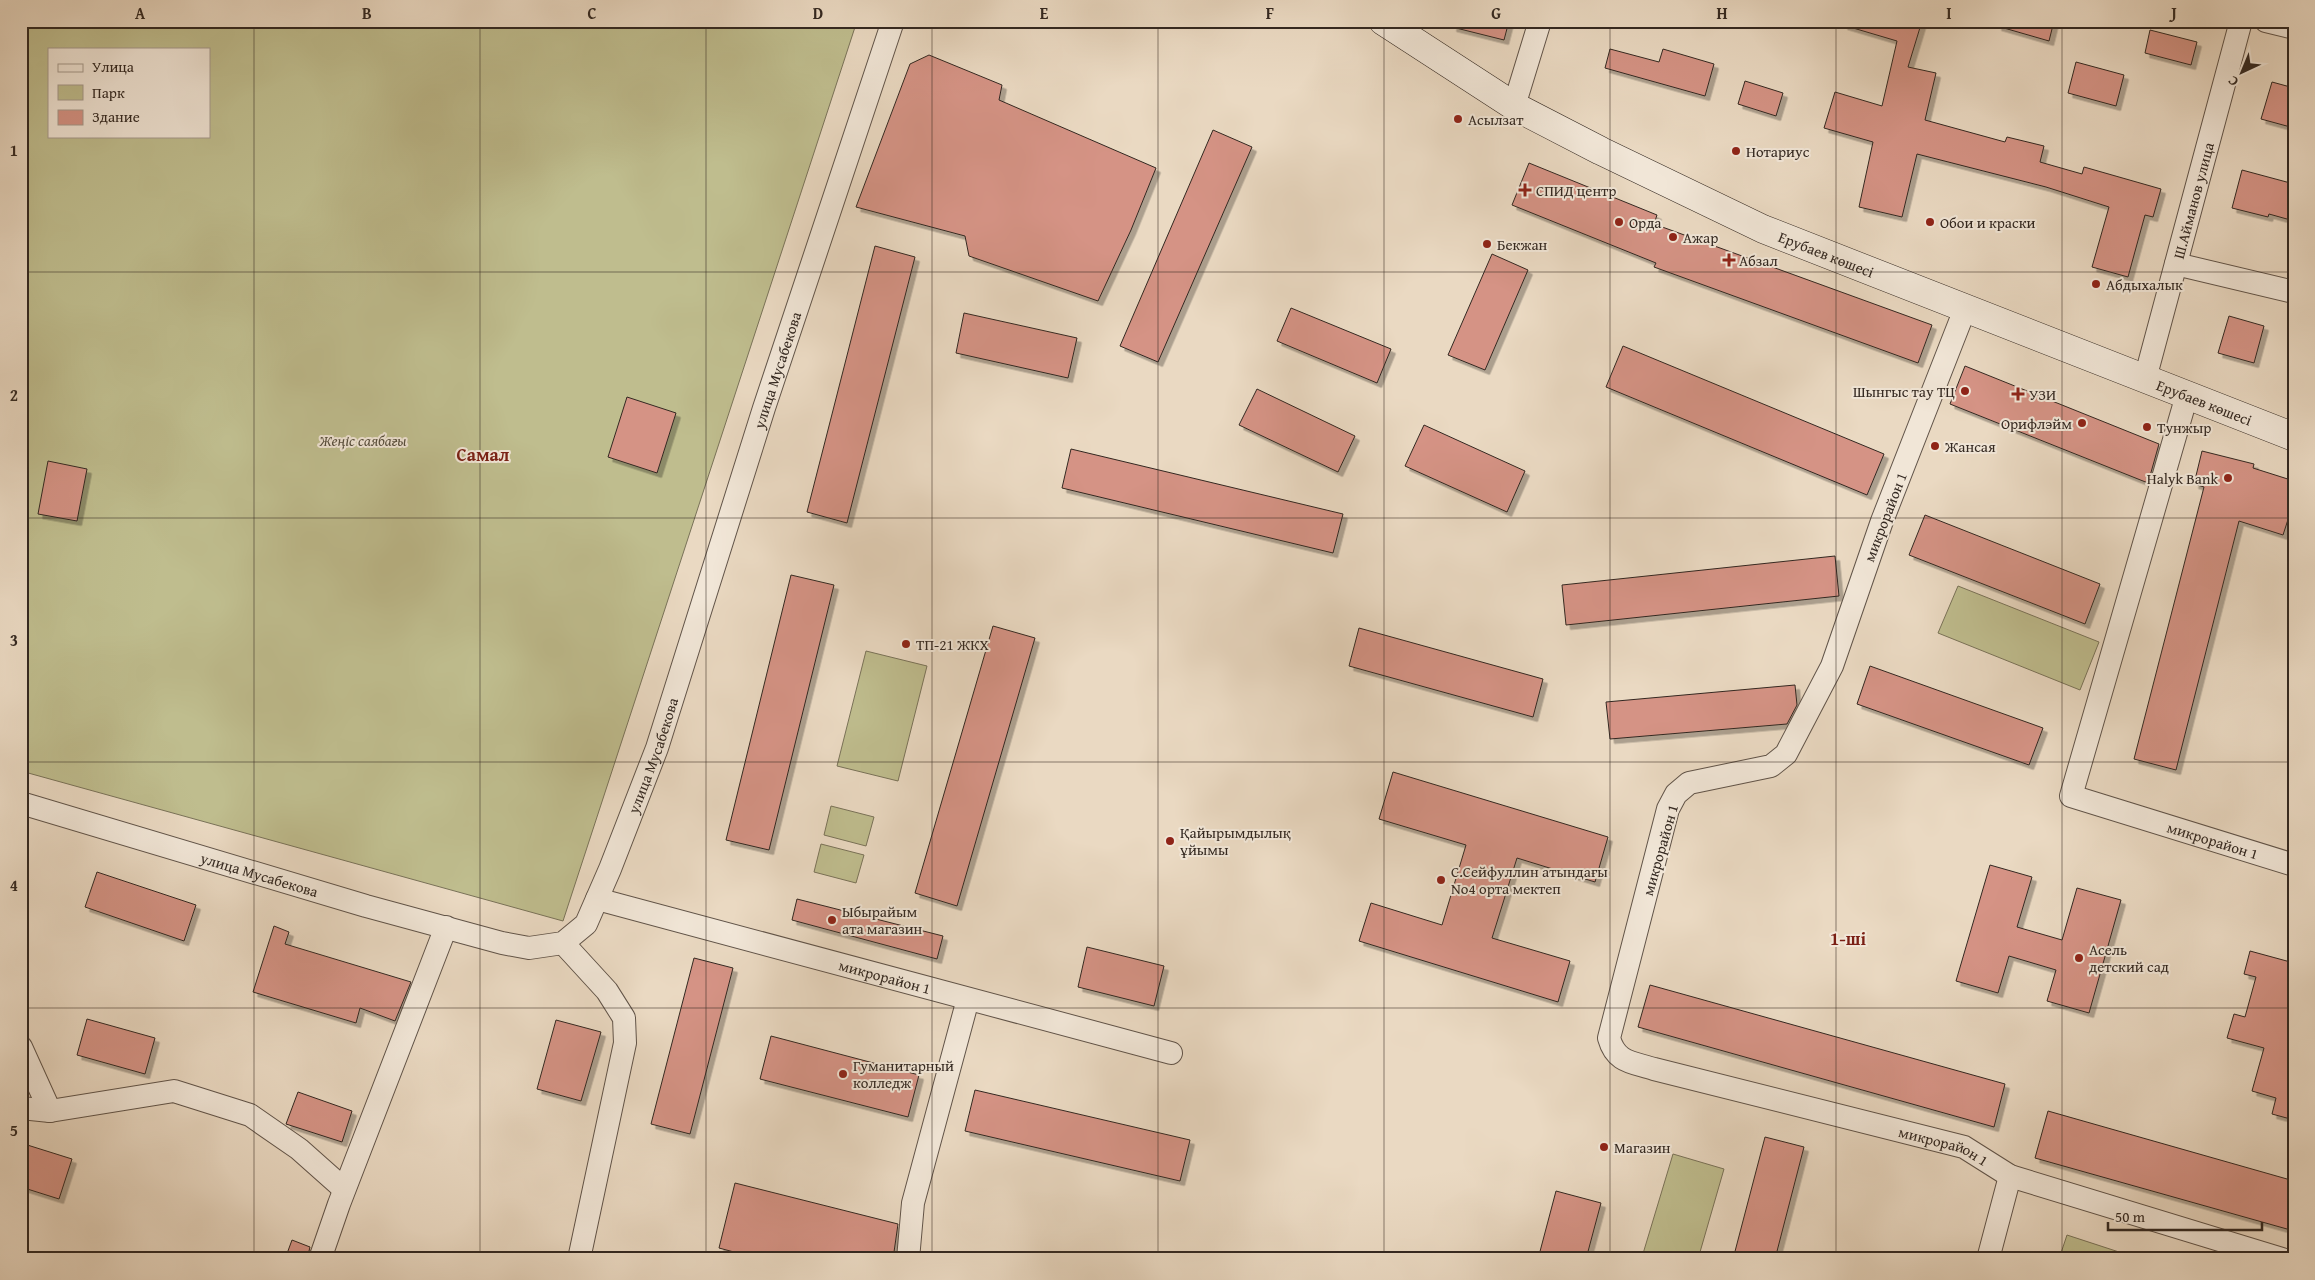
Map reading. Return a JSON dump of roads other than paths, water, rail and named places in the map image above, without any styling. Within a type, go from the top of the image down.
[{"type":"main road","name":"Ерубаев көшесі","points":[[1383,21],[1514,106],[1601,151],[1763,229],[2294,437]]},
{"type":"street","name":"улица Мусабекова","points":[[21,803],[446,927],[529,948],[563,944],[586,924],[657,748],[764,408],[893,21]]},
{"type":"street","points":[[1514,106],[1540,21]]},
{"type":"street","name":"Ш.Айманов улица","points":[[2145,379],[2241,21]]},
{"type":"street","points":[[2266,21],[2294,28]]},
{"type":"street","points":[[2176,264],[2294,292]]},
{"type":"street","name":"микрорайон 1","points":[[1966,309],[1882,521],[1832,666],[1786,754],[1771,766],[1689,783],[1676,794],[1668,810],[1610,1038],[1613,1050],[1623,1060],[1664,1072],[1964,1148],[2010,1176],[2282,1259]]},
{"type":"street","name":"микрорайон 1","points":[[2187,395],[2071,796],[2294,865]]},
{"type":"street","name":"микрорайон 1","points":[[597,900],[1171,1053]]},
{"type":"street","points":[[320,1259],[344,1189],[446,927]]},
{"type":"street","points":[[563,944],[607,991],[624,1018],[626,1043],[581,1249]]},
{"type":"street","points":[[908,1259],[913,1203],[968,999]]},
{"type":"street","points":[[21,1046],[50,1111]]},
{"type":"street","points":[[21,1108],[50,1111],[174,1091],[250,1115],[299,1149],[344,1189]]},
{"type":"street","points":[[1988,1259],[2010,1176]]},
{"type":"place","name":"Асылзат","points":[[1458,119]]},
{"type":"place","name":"Нотариус","points":[[1736,151]]},
{"type":"place","name":"СПИД центр","points":[[1525,190]]},
{"type":"place","name":"Орда","points":[[1619,222]]},
{"type":"place","name":"Обои и краски","points":[[1930,222]]},
{"type":"place","name":"Ажар","points":[[1673,237]]},
{"type":"place","name":"Бекжан","points":[[1487,244]]},
{"type":"place","name":"Абзал","points":[[1729,260]]},
{"type":"place","name":"Абдыхалык","points":[[2096,284]]},
{"type":"place","name":"Шынгыс тау ТЦ","points":[[1965,391]]},
{"type":"place","name":"УЗИ","points":[[2018,394]]},
{"type":"place","name":"Орифлэйм","points":[[2082,423]]},
{"type":"place","name":"Тунжыр","points":[[2147,427]]},
{"type":"place","name":"Жансая","points":[[1935,446]]},
{"type":"place","name":"Halyk Bank","points":[[2228,478]]},
{"type":"place","name":"ТП-21 ЖКХ","points":[[906,644]]},
{"type":"place","name":"Қайырымдылық ұйымы","points":[[1170,841]]},
{"type":"place","name":"С.Сейфуллин атындағы No4 орта мектеп","points":[[1441,880]]},
{"type":"place","name":"Ыбырайым ата магазин","points":[[832,920]]},
{"type":"place","name":"Асель детский сад","points":[[2079,958]]},
{"type":"place","name":"Гуманитарный колледж","points":[[843,1074]]},
{"type":"place","name":"Магазин","points":[[1604,1147]]},
{"type":"district","name":"Самал","points":[[483,454]]},
{"type":"district","name":"1-ші","points":[[1848,938]]},
{"type":"park label","name":"Жеңіс саябағы","points":[[363,440]]}]
